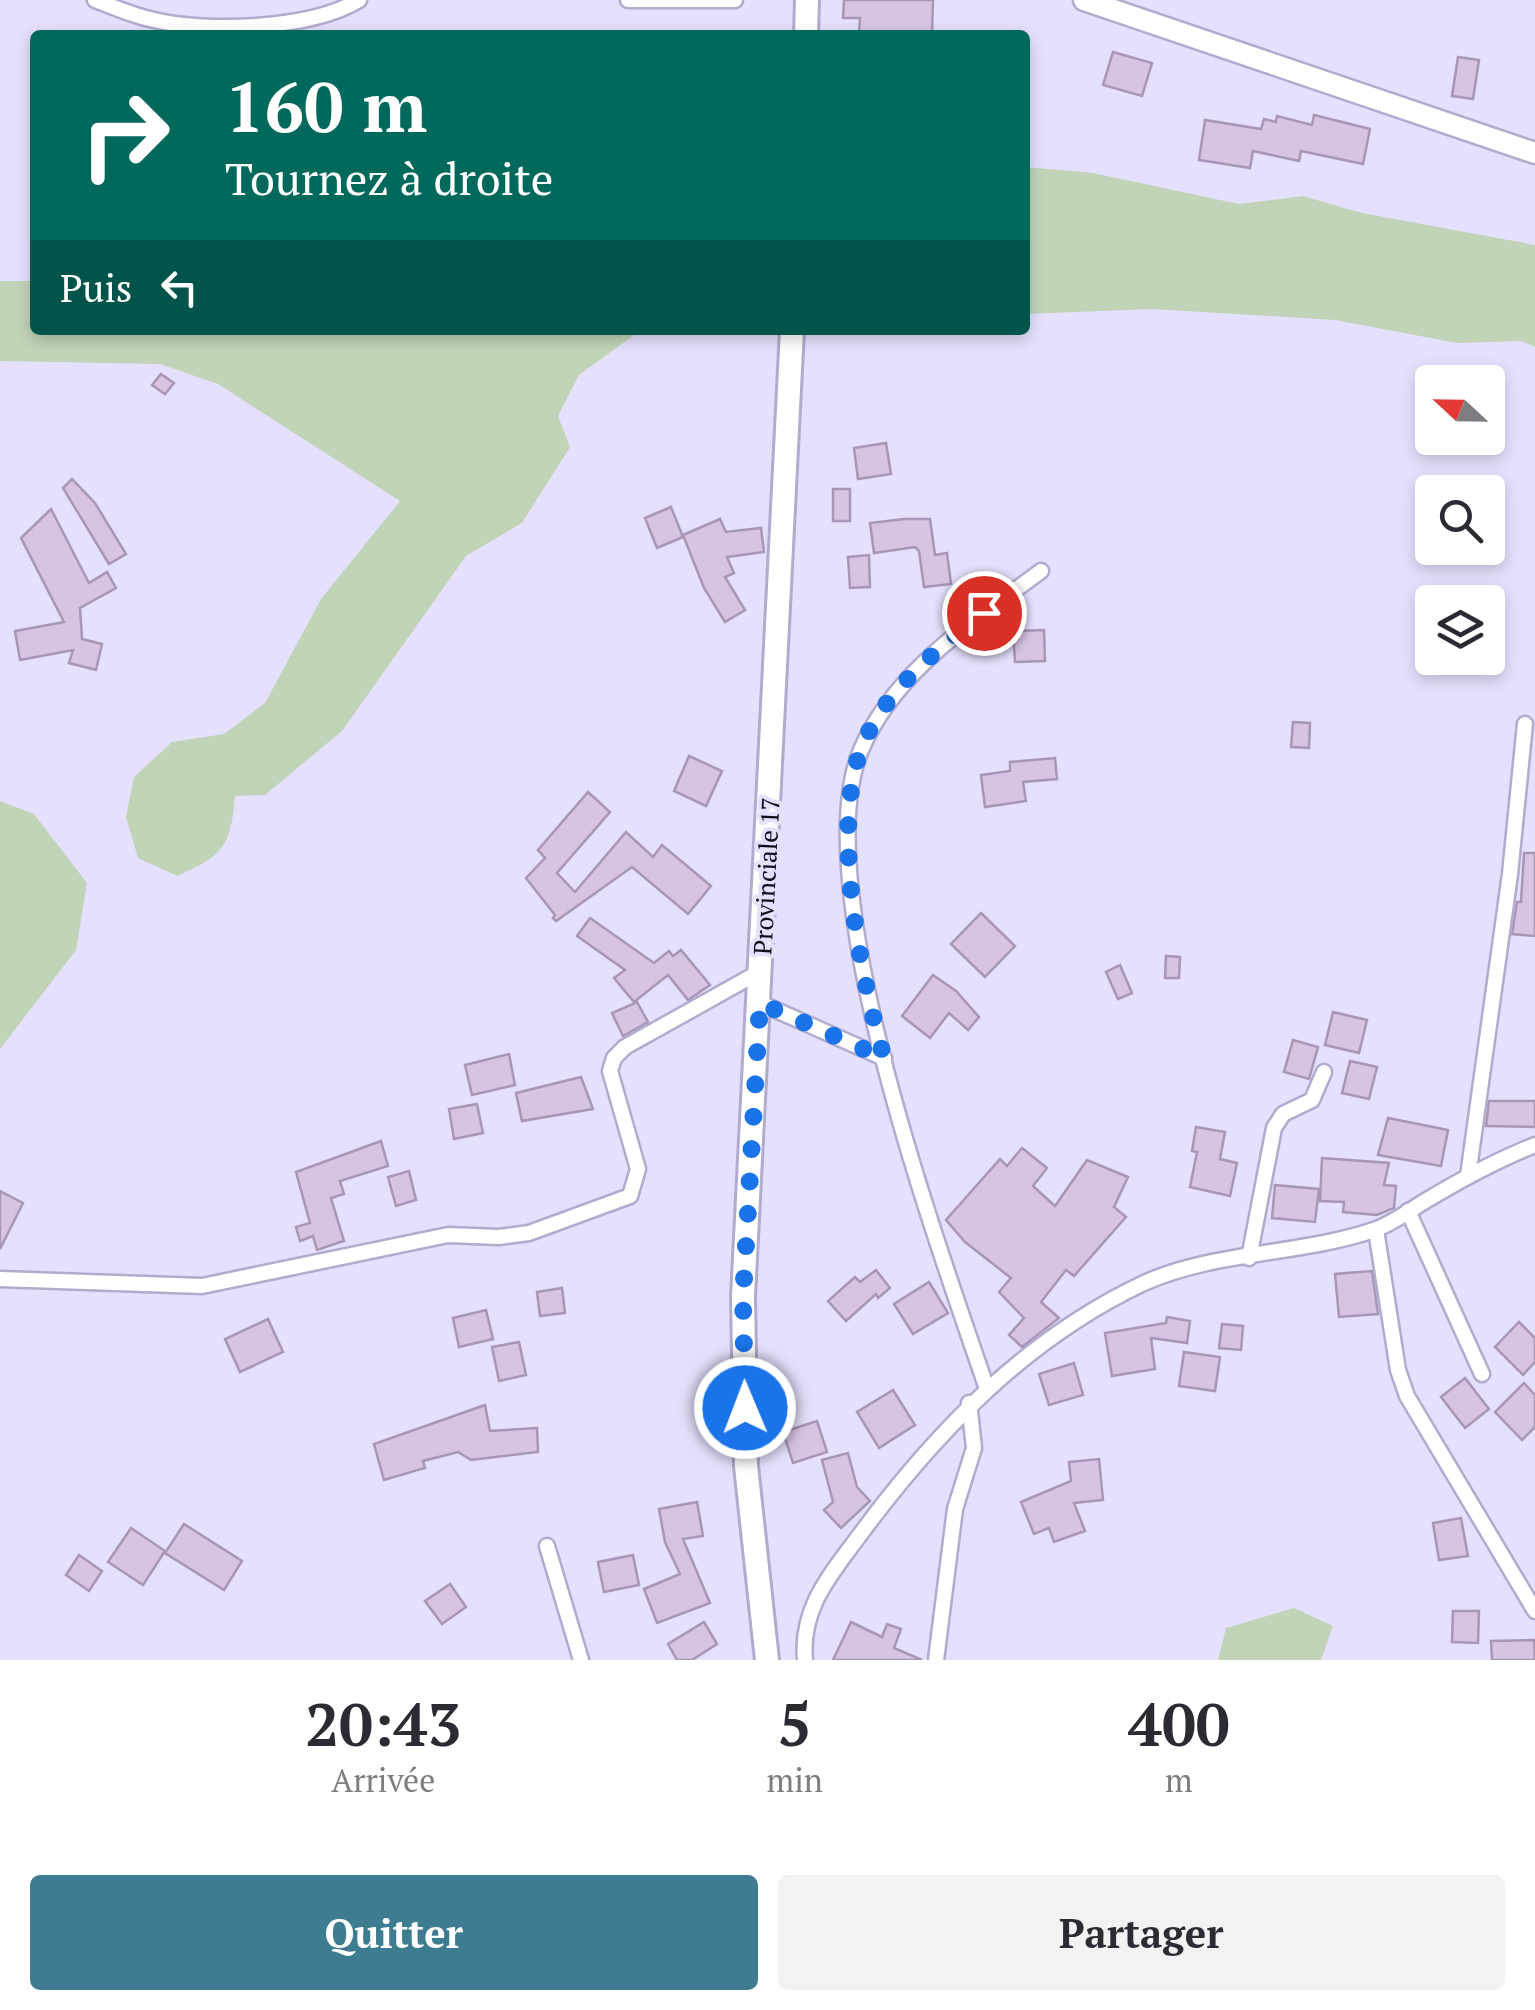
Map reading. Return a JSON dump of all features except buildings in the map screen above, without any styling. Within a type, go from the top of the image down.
[{"type":"main road","points":[[806,30],[808,0]]},
{"type":"main road","name":"Provinciale 17","points":[[767,1660],[746,1466],[743,1297],[792,335]]},
{"type":"street","points":[[95,0],[154,20],[200,26],[314,17],[359,0]]},
{"type":"street","points":[[628,0],[735,0]]},
{"type":"street","points":[[1084,0],[1535,153]]},
{"type":"street","points":[[988,1389],[884,1058],[863,972],[852,892],[850,800],[860,753],[897,692],[921,666],[1041,571]]},
{"type":"street","points":[[1468,1176],[1512,854],[1525,724]]},
{"type":"street","points":[[0,1280],[202,1286],[448,1235],[500,1237],[529,1233],[614,1205],[630,1196],[638,1169],[610,1071],[614,1058],[762,971]]},
{"type":"street","points":[[760,1003],[884,1058]]},
{"type":"street","points":[[1250,1258],[1274,1128],[1283,1114],[1312,1100],[1324,1072]]},
{"type":"street","points":[[805,1660],[807,1616],[818,1591],[888,1496],[970,1403],[1062,1332],[1144,1284],[1180,1270],[1376,1230],[1468,1176],[1535,1145]]},
{"type":"street","points":[[1408,1211],[1482,1374]]},
{"type":"street","points":[[1376,1230],[1398,1370],[1407,1396],[1535,1611]]},
{"type":"street","points":[[936,1660],[955,1508],[974,1448],[970,1403]]},
{"type":"street","points":[[547,1546],[581,1660]]},
{"type":"green space","points":[[1030,167],[1093,173],[1239,204],[1303,196],[1362,213],[1535,245],[1535,347],[1521,341],[1457,343],[1335,320],[1152,309],[1030,314]]},
{"type":"green space","points":[[0,281],[30,281],[30,335],[634,335],[579,375],[558,416],[570,447],[522,523],[466,556],[342,731],[265,795],[235,796],[231,826],[222,847],[205,862],[177,876],[138,858],[126,817],[134,777],[172,742],[224,734],[265,703],[321,599],[400,501],[218,384],[160,364],[0,361]]},
{"type":"green space","points":[[0,801],[34,814],[87,883],[76,950],[0,1049]]},
{"type":"green space","points":[[1294,1608],[1333,1626],[1321,1660],[1218,1660],[1226,1628]]},
{"type":"route","points":[[745,1408],[743,1297],[760,1003],[884,1058],[863,972],[852,892],[853,777],[872,728],[897,692],[956,634],[984,613]]}]
